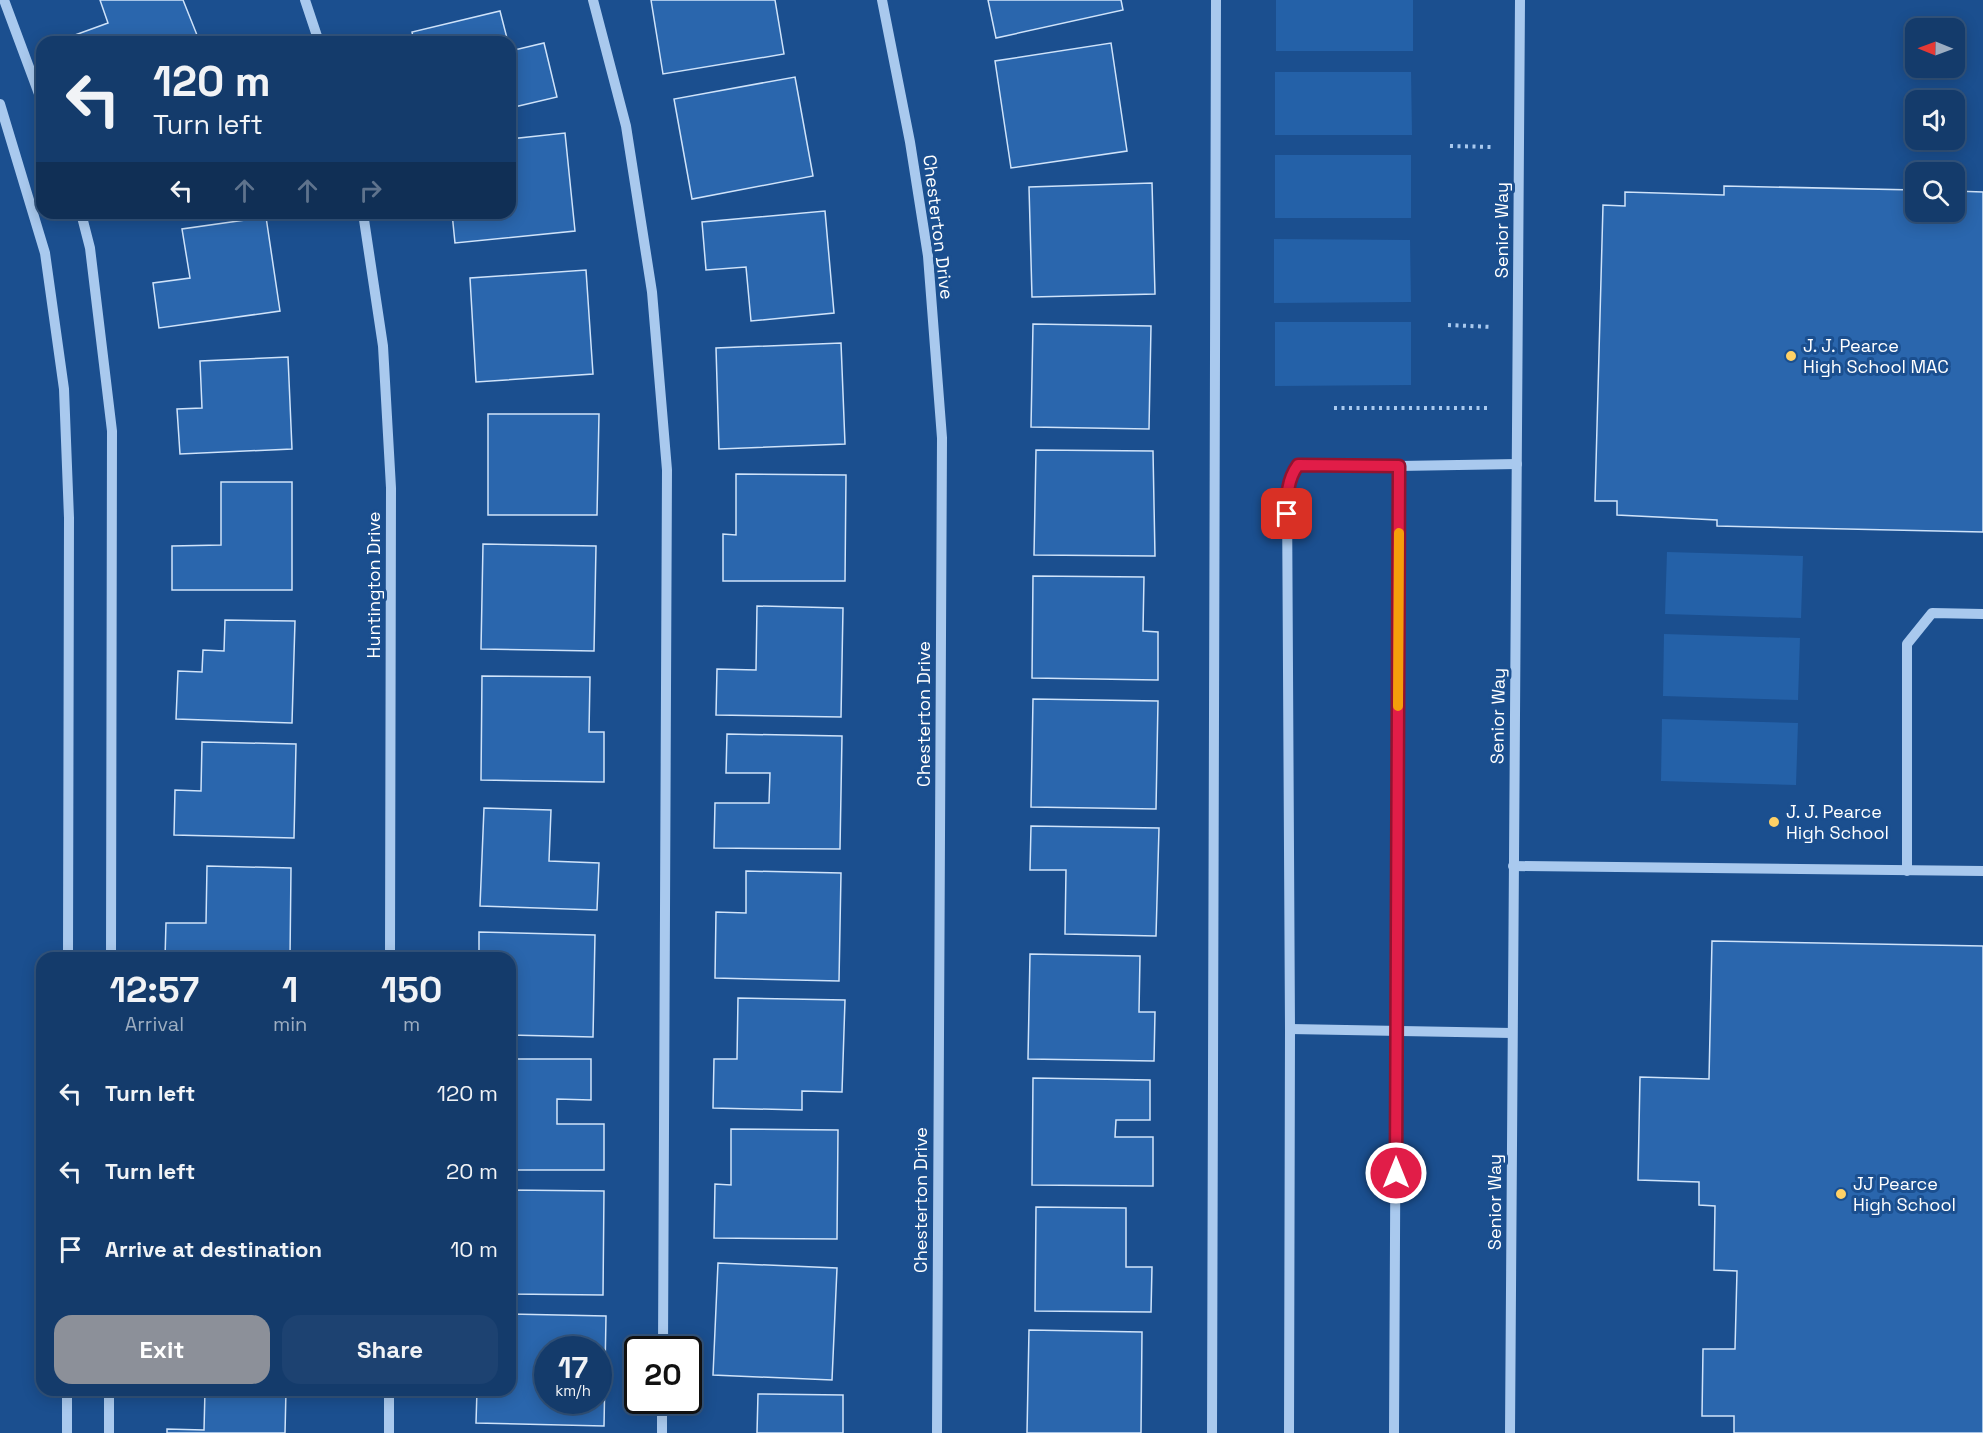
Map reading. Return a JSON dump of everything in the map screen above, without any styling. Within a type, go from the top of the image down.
[{"type":"street","points":[[4,0],[36,86]]},
{"type":"street","points":[[305,0],[317,36]]},
{"type":"street","points":[[593,0],[626,126],[649,270],[667,470],[663,1336]]},
{"type":"street","name":"Chesterton Drive","points":[[882,0],[910,142],[928,256],[942,438],[937,1433]]},
{"type":"street","points":[[1212,1433],[1216,0]]},
{"type":"street","name":"Senior Way","points":[[1510,1433],[1520,0]]},
{"type":"street","points":[[0,104],[45,253],[64,389],[69,518],[68,952]]},
{"type":"street","points":[[83,219],[90,248],[112,432],[111,952]]},
{"type":"street","name":"Huntington Drive","points":[[364,219],[382,346],[391,488],[390,952]]},
{"type":"street","points":[[1289,1433],[1290,1029],[1287,491],[1292,474],[1298,465],[1517,464]]},
{"type":"street","points":[[1394,1433],[1399,466]]},
{"type":"street","points":[[1907,870],[1907,644],[1932,613],[1983,614]]},
{"type":"street","points":[[1513,866],[1983,872]]},
{"type":"street","points":[[1290,1029],[1512,1033]]},
{"type":"street","points":[[67,1396],[67,1433]]},
{"type":"street","points":[[109,1396],[109,1433]]},
{"type":"street","points":[[389,1396],[389,1433]]},
{"type":"street","points":[[662,1414],[662,1433]]},
{"type":"path","points":[[1449,146],[1492,147]]},
{"type":"path","points":[[1448,325],[1492,327]]},
{"type":"path","points":[[1334,408],[1491,408]]},
{"type":"shaded area","points":[[1276,0],[1413,0],[1413,51],[1276,51]]},
{"type":"shaded area","points":[[1275,72],[1411,72],[1412,135],[1275,135]]},
{"type":"shaded area","points":[[1275,155],[1411,155],[1411,218],[1275,218]]},
{"type":"shaded area","points":[[1274,239],[1410,240],[1411,302],[1274,303]]},
{"type":"shaded area","points":[[1275,322],[1411,322],[1411,385],[1275,386]]},
{"type":"shaded area","points":[[1667,552],[1803,556],[1801,618],[1665,614]]},
{"type":"shaded area","points":[[1664,634],[1800,638],[1798,700],[1663,696]]},
{"type":"shaded area","points":[[1662,719],[1798,723],[1796,785],[1661,781]]},
{"type":"building","points":[[100,0],[183,0],[197,36],[75,36],[108,23]]},
{"type":"building","points":[[651,0],[775,0],[784,54],[663,74]]},
{"type":"building","points":[[988,0],[1121,0],[1123,10],[996,38]]},
{"type":"building","points":[[500,11],[506,36],[413,36],[412,32]]},
{"type":"building","points":[[544,43],[557,97],[516,107],[516,50]]},
{"type":"building","points":[[1111,43],[1127,151],[1011,168],[995,61]]},
{"type":"building","points":[[795,77],[813,176],[692,199],[674,99]]},
{"type":"building","points":[[565,133],[575,231],[455,243],[453,219],[516,219],[516,138]]},
{"type":"building","points":[[1152,183],[1155,294],[1032,297],[1029,187]]},
{"type":"building","name":"J. J. Pearce High School MAC","points":[[1724,186],[1905,190],[1905,222],[1965,222],[1965,191],[1983,192],[1983,532],[1717,526],[1717,520],[1617,515],[1617,501],[1595,501],[1603,205],[1625,206],[1625,192],[1724,195]]},
{"type":"building","points":[[825,211],[834,313],[751,321],[746,267],[706,270],[702,222]]},
{"type":"building","points":[[266,219],[280,311],[159,328],[153,283],[190,278],[182,229]]},
{"type":"building","points":[[586,270],[593,374],[476,382],[470,278]]},
{"type":"building","points":[[1033,324],[1151,326],[1149,429],[1031,427]]},
{"type":"building","points":[[841,343],[845,444],[719,449],[716,348]]},
{"type":"building","points":[[288,357],[292,449],[180,454],[177,409],[202,408],[200,361]]},
{"type":"building","points":[[488,414],[599,414],[597,515],[488,515]]},
{"type":"building","points":[[1036,450],[1153,451],[1155,556],[1034,555]]},
{"type":"building","points":[[736,474],[846,475],[845,581],[723,581],[723,534],[736,535]]},
{"type":"building","points":[[221,482],[292,482],[292,590],[172,590],[172,546],[221,545]]},
{"type":"building","points":[[483,544],[596,546],[594,651],[481,649]]},
{"type":"building","points":[[1033,576],[1144,577],[1143,631],[1158,632],[1158,680],[1032,678]]},
{"type":"building","points":[[757,606],[843,608],[841,717],[716,715],[717,669],[756,670]]},
{"type":"building","points":[[225,620],[295,621],[292,723],[176,719],[178,671],[202,672],[203,650],[224,651]]},
{"type":"building","points":[[482,676],[590,677],[589,732],[604,732],[604,782],[481,780]]},
{"type":"building","points":[[1033,699],[1158,701],[1156,809],[1031,807]]},
{"type":"building","points":[[727,734],[842,736],[840,849],[714,848],[715,803],[769,803],[770,773],[726,773]]},
{"type":"building","points":[[202,742],[296,744],[294,838],[174,835],[175,790],[201,791]]},
{"type":"building","points":[[484,808],[551,810],[549,861],[599,863],[597,910],[480,906]]},
{"type":"building","points":[[1031,826],[1159,828],[1156,936],[1065,934],[1066,870],[1030,870]]},
{"type":"building","points":[[207,866],[291,868],[290,952],[165,952],[166,923],[206,923]]},
{"type":"building","points":[[746,871],[841,873],[839,981],[715,978],[716,912],[746,913]]},
{"type":"building","points":[[479,932],[595,935],[593,1037],[516,1035],[516,952],[479,952]]},
{"type":"building","name":"JJ Pearce High School","points":[[1712,941],[1983,946],[1983,1433],[1734,1433],[1734,1416],[1702,1416],[1703,1349],[1735,1349],[1737,1271],[1714,1270],[1715,1206],[1699,1205],[1699,1182],[1638,1180],[1640,1077],[1709,1079]]},
{"type":"building","points":[[1030,954],[1140,956],[1139,1012],[1155,1012],[1154,1061],[1028,1059]]},
{"type":"building","points":[[738,998],[845,1000],[842,1092],[802,1091],[802,1110],[713,1108],[714,1059],[737,1059]]},
{"type":"building","points":[[516,1059],[591,1059],[591,1100],[557,1099],[557,1124],[604,1124],[604,1170],[516,1170]]},
{"type":"building","points":[[1033,1078],[1150,1080],[1150,1120],[1116,1120],[1115,1137],[1153,1137],[1153,1186],[1032,1185]]},
{"type":"building","points":[[731,1129],[838,1130],[837,1239],[714,1238],[715,1184],[731,1185]]},
{"type":"building","points":[[516,1190],[604,1191],[603,1295],[516,1294]]},
{"type":"building","points":[[1036,1207],[1126,1208],[1126,1267],[1152,1267],[1151,1312],[1035,1311]]},
{"type":"building","points":[[718,1263],[837,1268],[832,1380],[713,1375]]},
{"type":"building","points":[[516,1314],[606,1316],[606,1336],[534,1336],[534,1414],[604,1414],[604,1426],[476,1423],[477,1396],[516,1396]]},
{"type":"building","points":[[1029,1330],[1142,1332],[1141,1433],[1027,1433]]},
{"type":"building","points":[[758,1394],[843,1395],[843,1433],[757,1433]]},
{"type":"building","points":[[205,1396],[286,1396],[285,1433],[167,1433],[167,1429],[204,1430]]},
{"type":"slow traffic","points":[[1398,706],[1399,533]]},
{"type":"place","name":"J. J. Pearce High School MAC","points":[[1791,356]]},
{"type":"place","name":"J. J. Pearce High School","points":[[1774,822]]},
{"type":"place","name":"JJ Pearce High School","points":[[1841,1194]]},
{"type":"route","points":[[1287,514],[1287,491],[1292,474],[1298,465],[1399,466],[1396,1173]]}]
